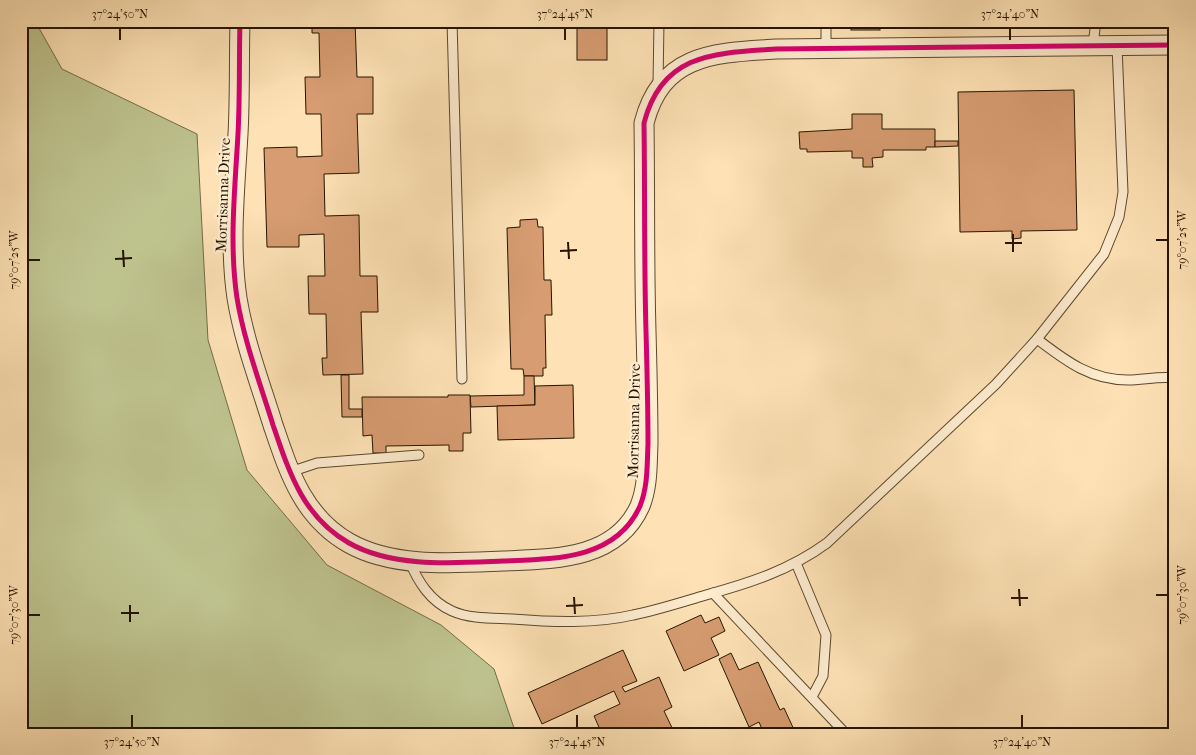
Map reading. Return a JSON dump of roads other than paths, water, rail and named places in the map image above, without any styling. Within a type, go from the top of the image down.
[{"type":"street","name":"Morrisanna Drive","points":[[240,21],[233,256],[237,298],[246,338],[296,490],[312,514],[330,531],[351,544],[376,554],[409,560],[477,562],[557,559],[583,553],[609,544],[629,524],[640,506],[647,479],[648,405],[644,123],[649,104],[658,88],[671,74],[697,58],[737,51],[1175,45]]},
{"type":"lane","points":[[452,21],[462,379]]},
{"type":"lane","points":[[658,88],[659,21]]},
{"type":"lane","points":[[826,21],[826,49]]},
{"type":"lane","points":[[1093,46],[1096,21]]},
{"type":"lane","points":[[409,560],[426,592],[453,612],[471,617],[588,620],[632,616],[767,577],[796,563],[834,536],[996,384],[1038,339],[1104,254],[1119,217],[1123,192],[1117,46]]},
{"type":"lane","points":[[1038,339],[1066,361],[1088,374],[1108,379],[1175,378]]},
{"type":"lane","points":[[290,472],[317,463],[419,455]]},
{"type":"lane","points":[[796,563],[826,635],[823,676],[812,698]]},
{"type":"lane","points":[[713,593],[846,734]]}]
